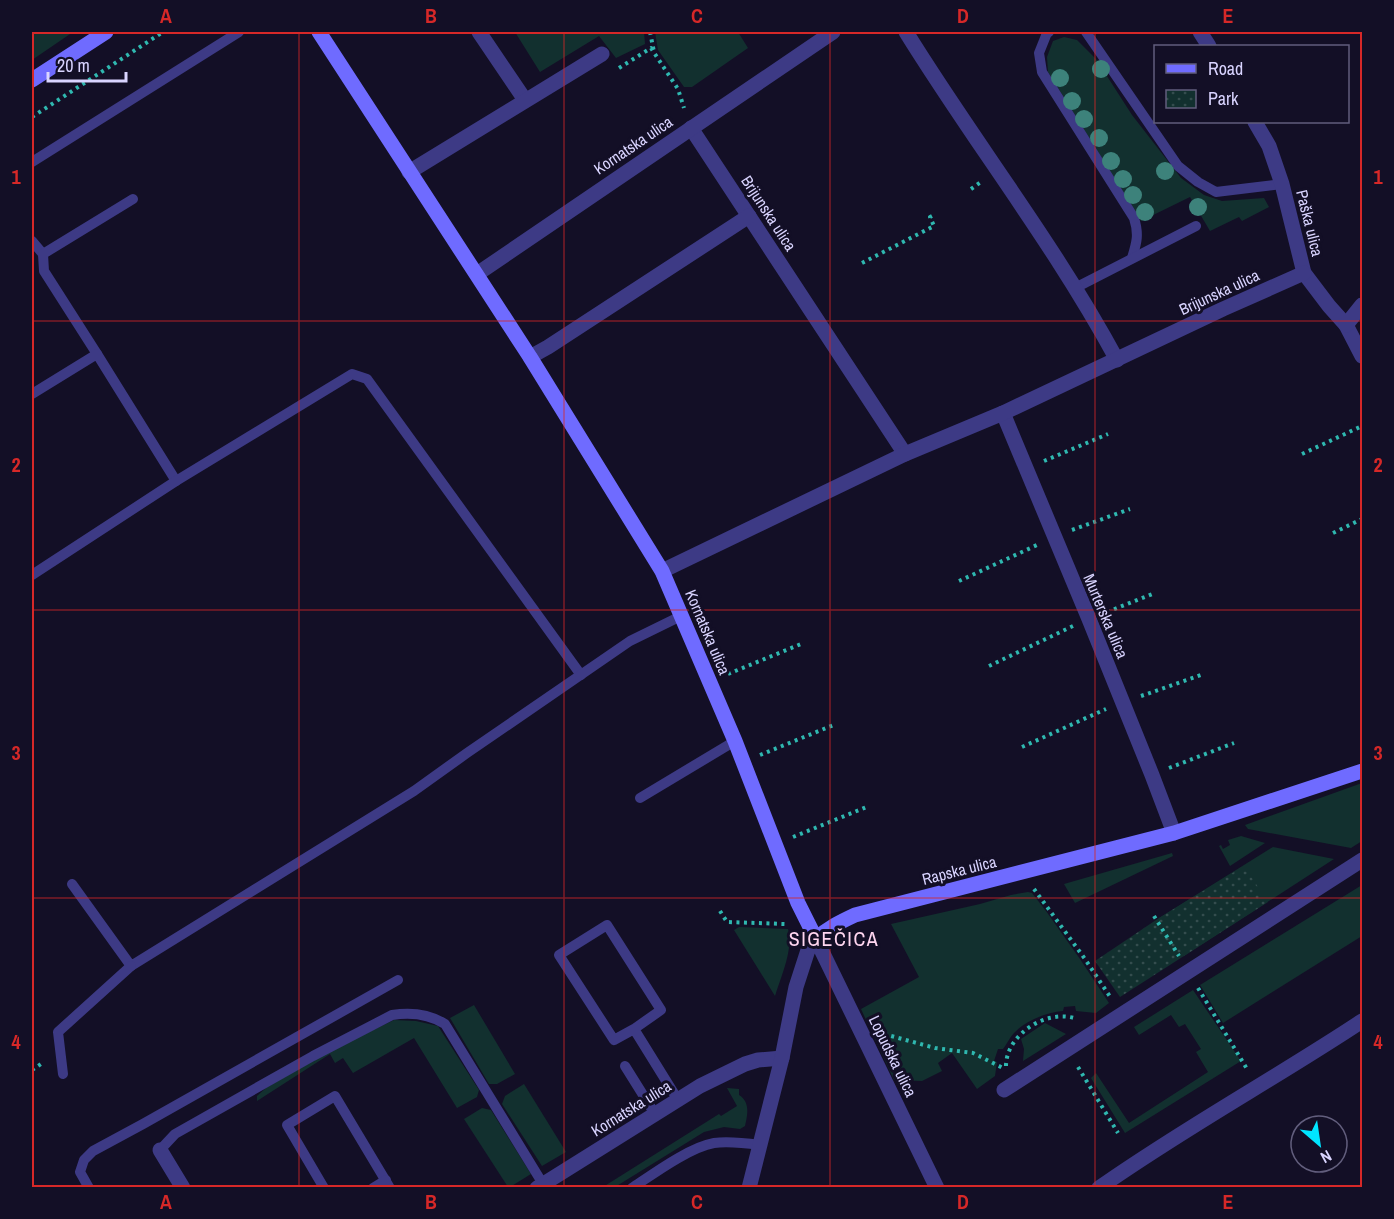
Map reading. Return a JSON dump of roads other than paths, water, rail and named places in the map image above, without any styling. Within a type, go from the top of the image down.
[{"type":"street","points":[[32,80],[106,32]]},
{"type":"street","name":"Kornatska ulica","points":[[319,32],[530,357],[662,571],[735,741],[798,903],[816,939]]},
{"type":"street","points":[[479,32],[525,100]]},
{"type":"street","points":[[906,32],[1075,288],[1117,360]]},
{"type":"street","points":[[1200,32],[1208,45]]},
{"type":"street","points":[[691,128],[827,33]]},
{"type":"street","points":[[409,172],[602,54]]},
{"type":"street","name":"Paška ulica","points":[[1255,123],[1269,146],[1282,184],[1304,273],[1346,325],[1362,357]]},
{"type":"street","name":"Kornatska ulica","points":[[477,274],[691,128]]},
{"type":"street","name":"Brijunska ulica","points":[[691,128],[905,454]]},
{"type":"street","points":[[530,357],[749,216]]},
{"type":"street","name":"Brijunska ulica","points":[[662,571],[905,454],[1003,413],[1304,273]]},
{"type":"street","points":[[1346,325],[1362,305]]},
{"type":"street","name":"Murterska ulica","points":[[1003,413],[1089,619],[1174,833]]},
{"type":"street","name":"Rapska ulica","points":[[749,1188],[782,1058],[802,965],[808,950],[826,930],[855,915],[1174,833],[1362,771]]},
{"type":"street","points":[[1004,1090],[1362,860]]},
{"type":"street","name":"Lopudska ulica","points":[[816,939],[937,1188]]},
{"type":"street","points":[[1099,1188],[1157,1148],[1362,1021]]},
{"type":"street","name":"Kornatska ulica","points":[[540,1186],[700,1086],[745,1064],[758,1060],[782,1058]]},
{"type":"street","points":[[160,1150],[183,1188]]},
{"type":"lane","points":[[32,162],[239,32]]},
{"type":"lane","points":[[1049,32],[1039,53],[1042,72],[1134,218],[1137,240],[1132,258]]},
{"type":"lane","points":[[1086,32],[1178,166],[1191,177],[1216,192],[1282,184]]},
{"type":"lane","points":[[43,254],[133,199]]},
{"type":"lane","points":[[1075,288],[1196,226]]},
{"type":"lane","points":[[32,241],[43,254],[44,271],[176,481]]},
{"type":"lane","points":[[32,394],[97,354]]},
{"type":"lane","points":[[32,574],[176,481],[352,374],[367,379],[581,675]]},
{"type":"lane","points":[[63,1074],[58,1032],[131,966],[414,791],[630,641],[681,616]]},
{"type":"lane","points":[[640,798],[735,741]]},
{"type":"lane","points":[[72,884],[131,966]]},
{"type":"lane","points":[[607,925],[662,1010],[634,1029],[614,1040],[560,955],[607,925]]},
{"type":"lane","points":[[89,1188],[80,1172],[84,1160],[93,1151],[398,980]]},
{"type":"lane","points":[[160,1150],[175,1134],[313,1056],[392,1016],[416,1014],[434,1017],[445,1024],[540,1186]]},
{"type":"lane","points":[[634,1029],[678,1100]]},
{"type":"lane","points":[[625,1066],[655,1114]]},
{"type":"lane","points":[[324,1188],[287,1125],[335,1096],[388,1184],[373,1188]]},
{"type":"lane","points":[[632,1188],[672,1162],[701,1147],[713,1143],[731,1142],[760,1145]]},
{"type":"district","name":"SIGEČICA","points":[[834,938]]}]
